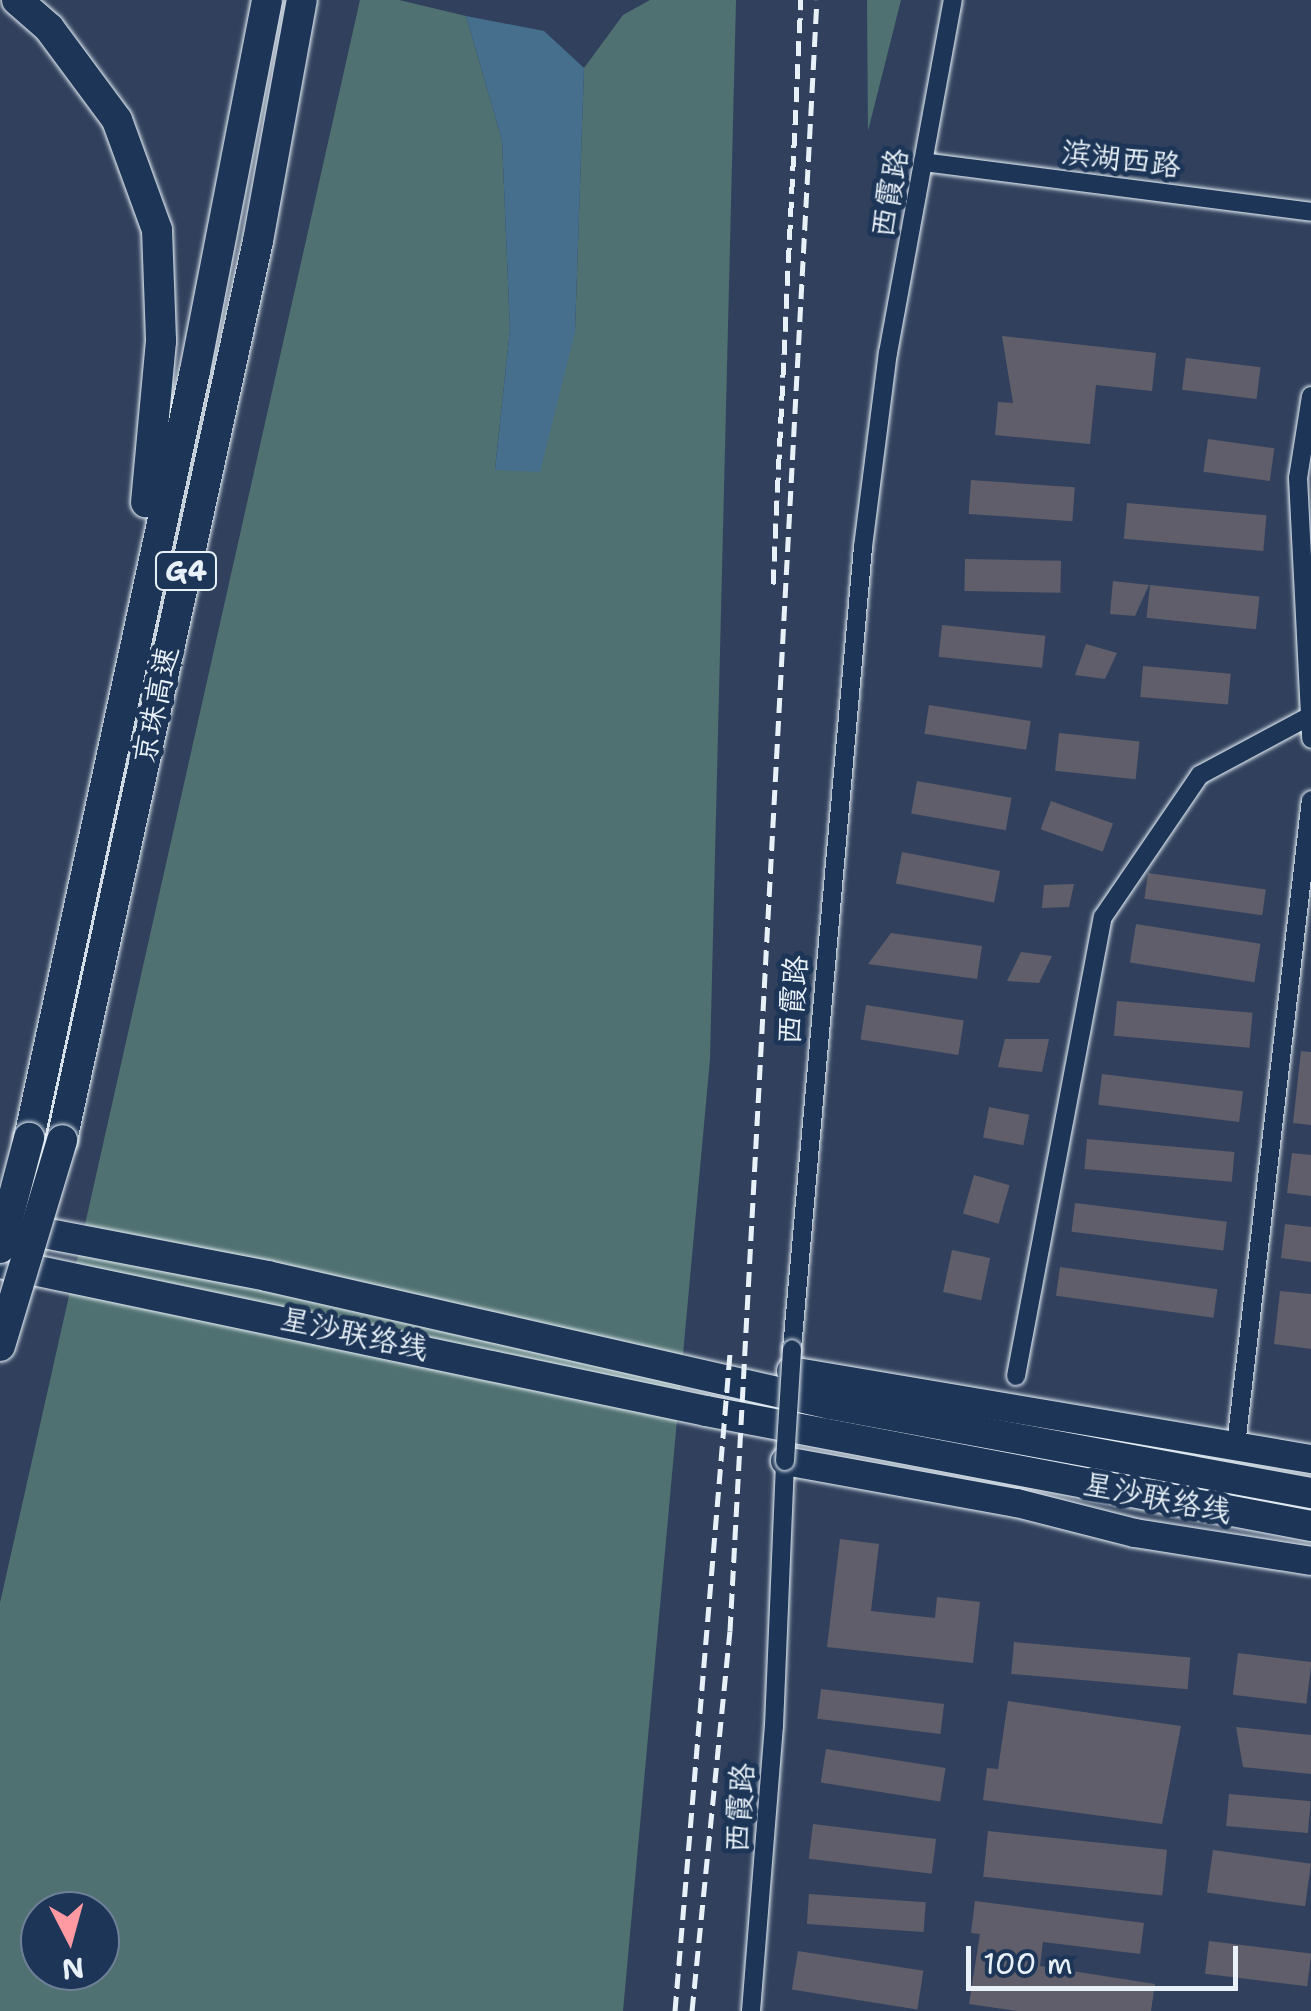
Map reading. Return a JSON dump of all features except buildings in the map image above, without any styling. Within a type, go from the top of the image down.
[{"type":"highway","points":[[17,0],[49,28],[117,120],[157,230],[161,342],[153,462],[87,849]]},
{"type":"highway","name":"京珠高速","points":[[0,1248],[29,1138],[87,849],[195,372],[268,0]]},
{"type":"highway","name":"京珠高速","points":[[0,1346],[62,1140],[258,241],[302,0]]},
{"type":"highway","points":[[258,241],[317,0]]},
{"type":"highway","points":[[0,1224],[267,1276],[830,1404],[1311,1494]]},
{"type":"highway","name":"星沙联络线","points":[[0,1263],[706,1411],[1311,1526]]},
{"type":"main road","points":[[792,1360],[1311,1459]]},
{"type":"main road","points":[[784,1461],[1017,1503],[1135,1533],[1311,1561]]},
{"type":"street","name":"西霞路","points":[[750,2011],[774,1726],[784,1461],[863,547],[888,354],[953,0]]},
{"type":"street","name":"滨湖西路","points":[[924,162],[1311,212]]},
{"type":"street","points":[[1311,396],[1298,478],[1311,738]]},
{"type":"street","points":[[1016,1376],[1103,917],[1200,775],[1310,716]]},
{"type":"street","points":[[1236,1446],[1311,800]]},
{"type":"green space","points":[[360,0],[399,0],[466,16],[502,140],[510,329],[495,469],[575,332],[584,68],[623,15],[650,0],[736,0],[710,1059],[623,2011],[0,2011],[0,1603]]},
{"type":"green space","points":[[867,0],[901,0],[868,131]]},
{"type":"water","points":[[466,16],[544,31],[584,68],[575,332],[540,472],[495,470],[510,329],[502,140]]},
{"type":"railway","points":[[773,584],[801,0]]},
{"type":"railway","points":[[692,2011],[730,1631],[817,0]]},
{"type":"railway","points":[[675,2011],[730,1353]]}]
